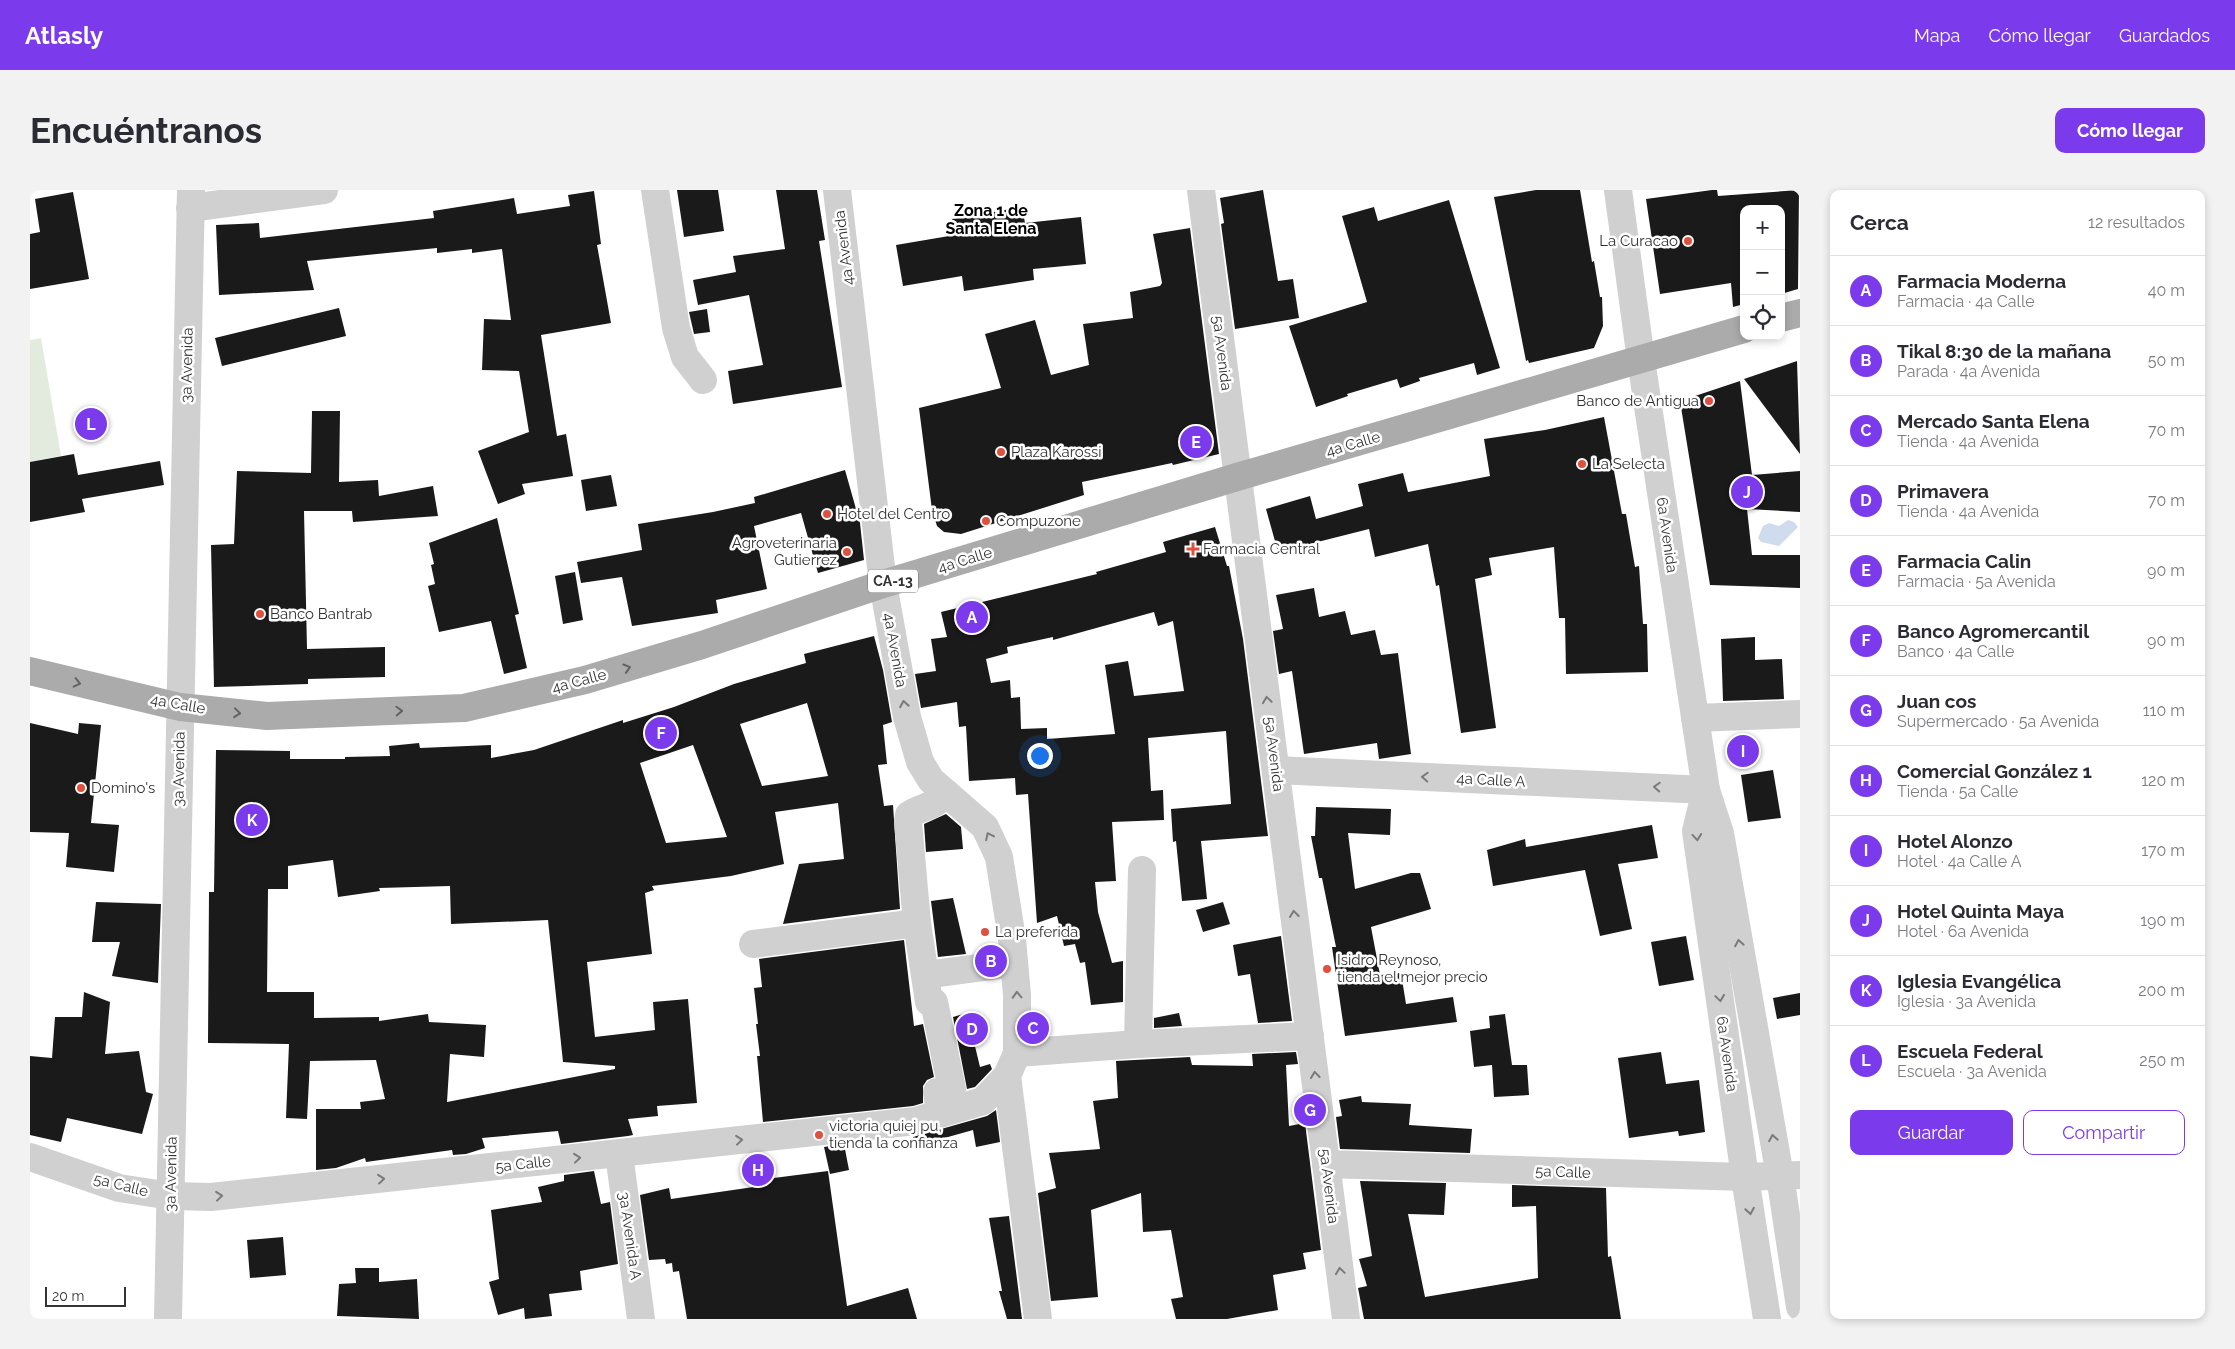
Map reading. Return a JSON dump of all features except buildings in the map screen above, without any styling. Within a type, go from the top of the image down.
[{"type":"main road","points":[[1785,317],[1800,313]]},
{"type":"main road","name":"4a Calle","points":[[30,671],[180,707],[268,716],[464,708],[585,680],[702,645],[883,584],[1740,331]]},
{"type":"street","points":[[191,199],[324,190]]},
{"type":"street","points":[[655,190],[676,328],[685,357],[703,380]]},
{"type":"street","name":"4a Avenida","points":[[837,190],[883,584],[907,717],[920,762],[931,780],[985,827],[999,857],[1014,963],[1012,1065],[1038,1319]]},
{"type":"street","name":"5a Avenida","points":[[1201,190],[1346,1319]]},
{"type":"street","name":"6a Avenida","points":[[1618,190],[1641,360],[1706,790],[1720,833],[1790,1175],[1800,1307]]},
{"type":"street","name":"3a Avenida","points":[[168,1319],[191,199]]},
{"type":"street","points":[[1695,718],[1800,714]]},
{"type":"street","name":"4a Calle A","points":[[1276,770],[1706,790]]},
{"type":"street","name":"6a Avenida","points":[[1706,790],[1696,831],[1767,1319]]},
{"type":"street","points":[[940,1113],[937,1092],[952,1089],[934,1002],[929,1002],[917,923],[909,815],[938,802],[946,793]]},
{"type":"street","points":[[1138,1044],[1142,870]]},
{"type":"street","points":[[753,944],[917,923]]},
{"type":"street","points":[[925,976],[1014,963]]},
{"type":"street","points":[[1012,1065],[1138,1044],[1310,1036]]},
{"type":"street","name":"5a Calle","points":[[30,1157],[119,1188],[170,1196],[211,1197],[916,1121],[984,1101],[1012,1065]]},
{"type":"street","name":"3a Avenida A","points":[[619,1154],[641,1319]]},
{"type":"street","name":"5a Calle","points":[[1326,1164],[1745,1177],[1790,1175]]},
{"type":"shaded area","points":[[41,338],[61,456],[30,462],[30,340]]},
{"type":"water","points":[[1788,520],[1794,522],[1798,527],[1779,546],[1761,542],[1758,538],[1763,526],[1769,523],[1779,526]]},
{"type":"place","name":"La Curacao","points":[[1688,241]]},
{"type":"place","name":"Banco de Antigua","points":[[1709,401]]},
{"type":"place","name":"Escuela Federal","points":[[91,424]]},
{"type":"place","name":"Farmacia Calin","points":[[1196,442]]},
{"type":"place","name":"Plaza Karossi","points":[[1001,452]]},
{"type":"place","name":"La Selecta","points":[[1582,464]]},
{"type":"place","name":"Hotel Quinta Maya","points":[[1747,492]]},
{"type":"place","name":"Hotel del Centro","points":[[827,514]]},
{"type":"place","name":"Compuzone","points":[[986,521]]},
{"type":"place","name":"Farmacia Central","points":[[1193,549]]},
{"type":"place","name":"Agroveterinaria Gutierrez","points":[[847,552]]},
{"type":"place","name":"Banco Bantrab","points":[[260,614]]},
{"type":"place","name":"Farmacia Moderna","points":[[972,617]]},
{"type":"place","name":"Banco Agromercantil","points":[[661,733]]},
{"type":"place","name":"Hotel Alonzo","points":[[1743,751]]},
{"type":"place","name":"Domino's","points":[[81,788]]},
{"type":"place","name":"Iglesia Evangélica","points":[[252,820]]},
{"type":"place","name":"La preferida","points":[[985,932]]},
{"type":"place","name":"Tikal 8:30 de la mañana","points":[[991,961]]},
{"type":"place","name":"Isidro Reynoso, tienda el mejor precio","points":[[1327,969]]},
{"type":"place","name":"Mercado Santa Elena","points":[[1033,1028]]},
{"type":"place","name":"Primavera","points":[[972,1029]]},
{"type":"place","name":"Juan cos","points":[[1310,1110]]},
{"type":"place","name":"victoria quiej pu, tienda la confianza","points":[[819,1135]]},
{"type":"place","name":"Comercial González 1","points":[[758,1170]]},
{"type":"district","name":"Zona 1 de Santa Elena","points":[[991,219]]}]
